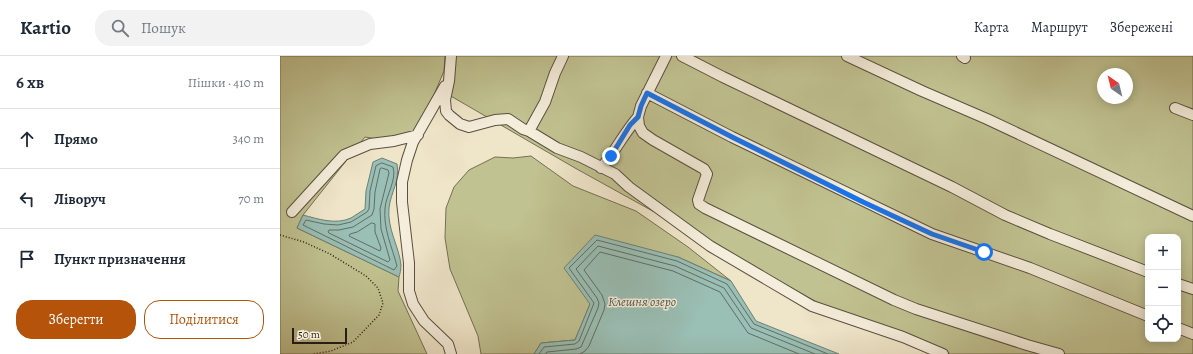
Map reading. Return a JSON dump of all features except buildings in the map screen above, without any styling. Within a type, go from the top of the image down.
[{"type":"lane","points":[[451,56],[449,81],[445,100],[446,111],[448,115],[460,124],[469,126],[495,120],[508,119],[558,148],[581,157],[615,174],[629,187],[710,246],[812,306],[903,337],[943,354]]},
{"type":"lane","points":[[529,131],[545,102],[563,56]]},
{"type":"lane","points":[[666,56],[641,106],[638,117],[639,126],[643,133],[652,140],[704,169],[706,174],[698,200],[699,204],[881,293],[916,308],[1027,345],[1059,354]]},
{"type":"lane","points":[[682,56],[952,187],[1005,215],[1145,271]]},
{"type":"lane","points":[[847,56],[987,119],[1193,216]]},
{"type":"lane","points":[[449,81],[438,96],[407,160],[402,182],[402,202],[410,276],[409,290],[413,304],[424,321],[448,344],[451,354]]},
{"type":"lane","points":[[647,93],[732,137],[932,234],[1030,268],[1145,315]]},
{"type":"lane","points":[[1175,108],[1193,115]]},
{"type":"lane","points":[[601,168],[611,156],[630,125],[638,117]]},
{"type":"lane","points":[[292,212],[344,155],[370,144],[394,141],[418,135]]},
{"type":"lane","points":[[1181,285],[1193,289]]},
{"type":"lane","points":[[1181,329],[1193,334]]},
{"type":"path","points":[[280,235],[304,242],[330,254],[366,276],[378,288],[382,303],[379,314],[353,342],[331,351],[313,354]]},
{"type":"green space","points":[[280,56],[445,56],[444,71],[419,130],[382,140],[365,137],[303,215],[297,228],[399,277],[398,291],[427,354],[280,354]]},
{"type":"green space","points":[[453,56],[1193,56],[1193,354],[951,354],[860,326],[575,168],[449,95]]},
{"type":"green space","points":[[531,156],[573,186],[636,211],[688,247],[731,281],[678,257],[590,304],[575,340],[541,343],[534,354],[481,354],[478,336],[450,269],[445,238],[446,208],[454,187],[469,170],[495,157],[513,158]]},
{"type":"water","points":[[382,158],[397,164],[398,170],[390,202],[389,216],[391,230],[400,258],[401,265],[399,277],[297,228],[303,215],[327,221],[339,221],[351,218],[365,209],[366,191],[373,162]]},
{"type":"water","name":"Клешня озеро","points":[[595,235],[678,257],[731,281],[756,321],[839,354],[534,354],[541,343],[575,340],[590,304],[564,268]]},
{"type":"route","points":[[611,156],[630,125],[638,117],[647,93],[863,202],[932,234],[984,252]]}]
